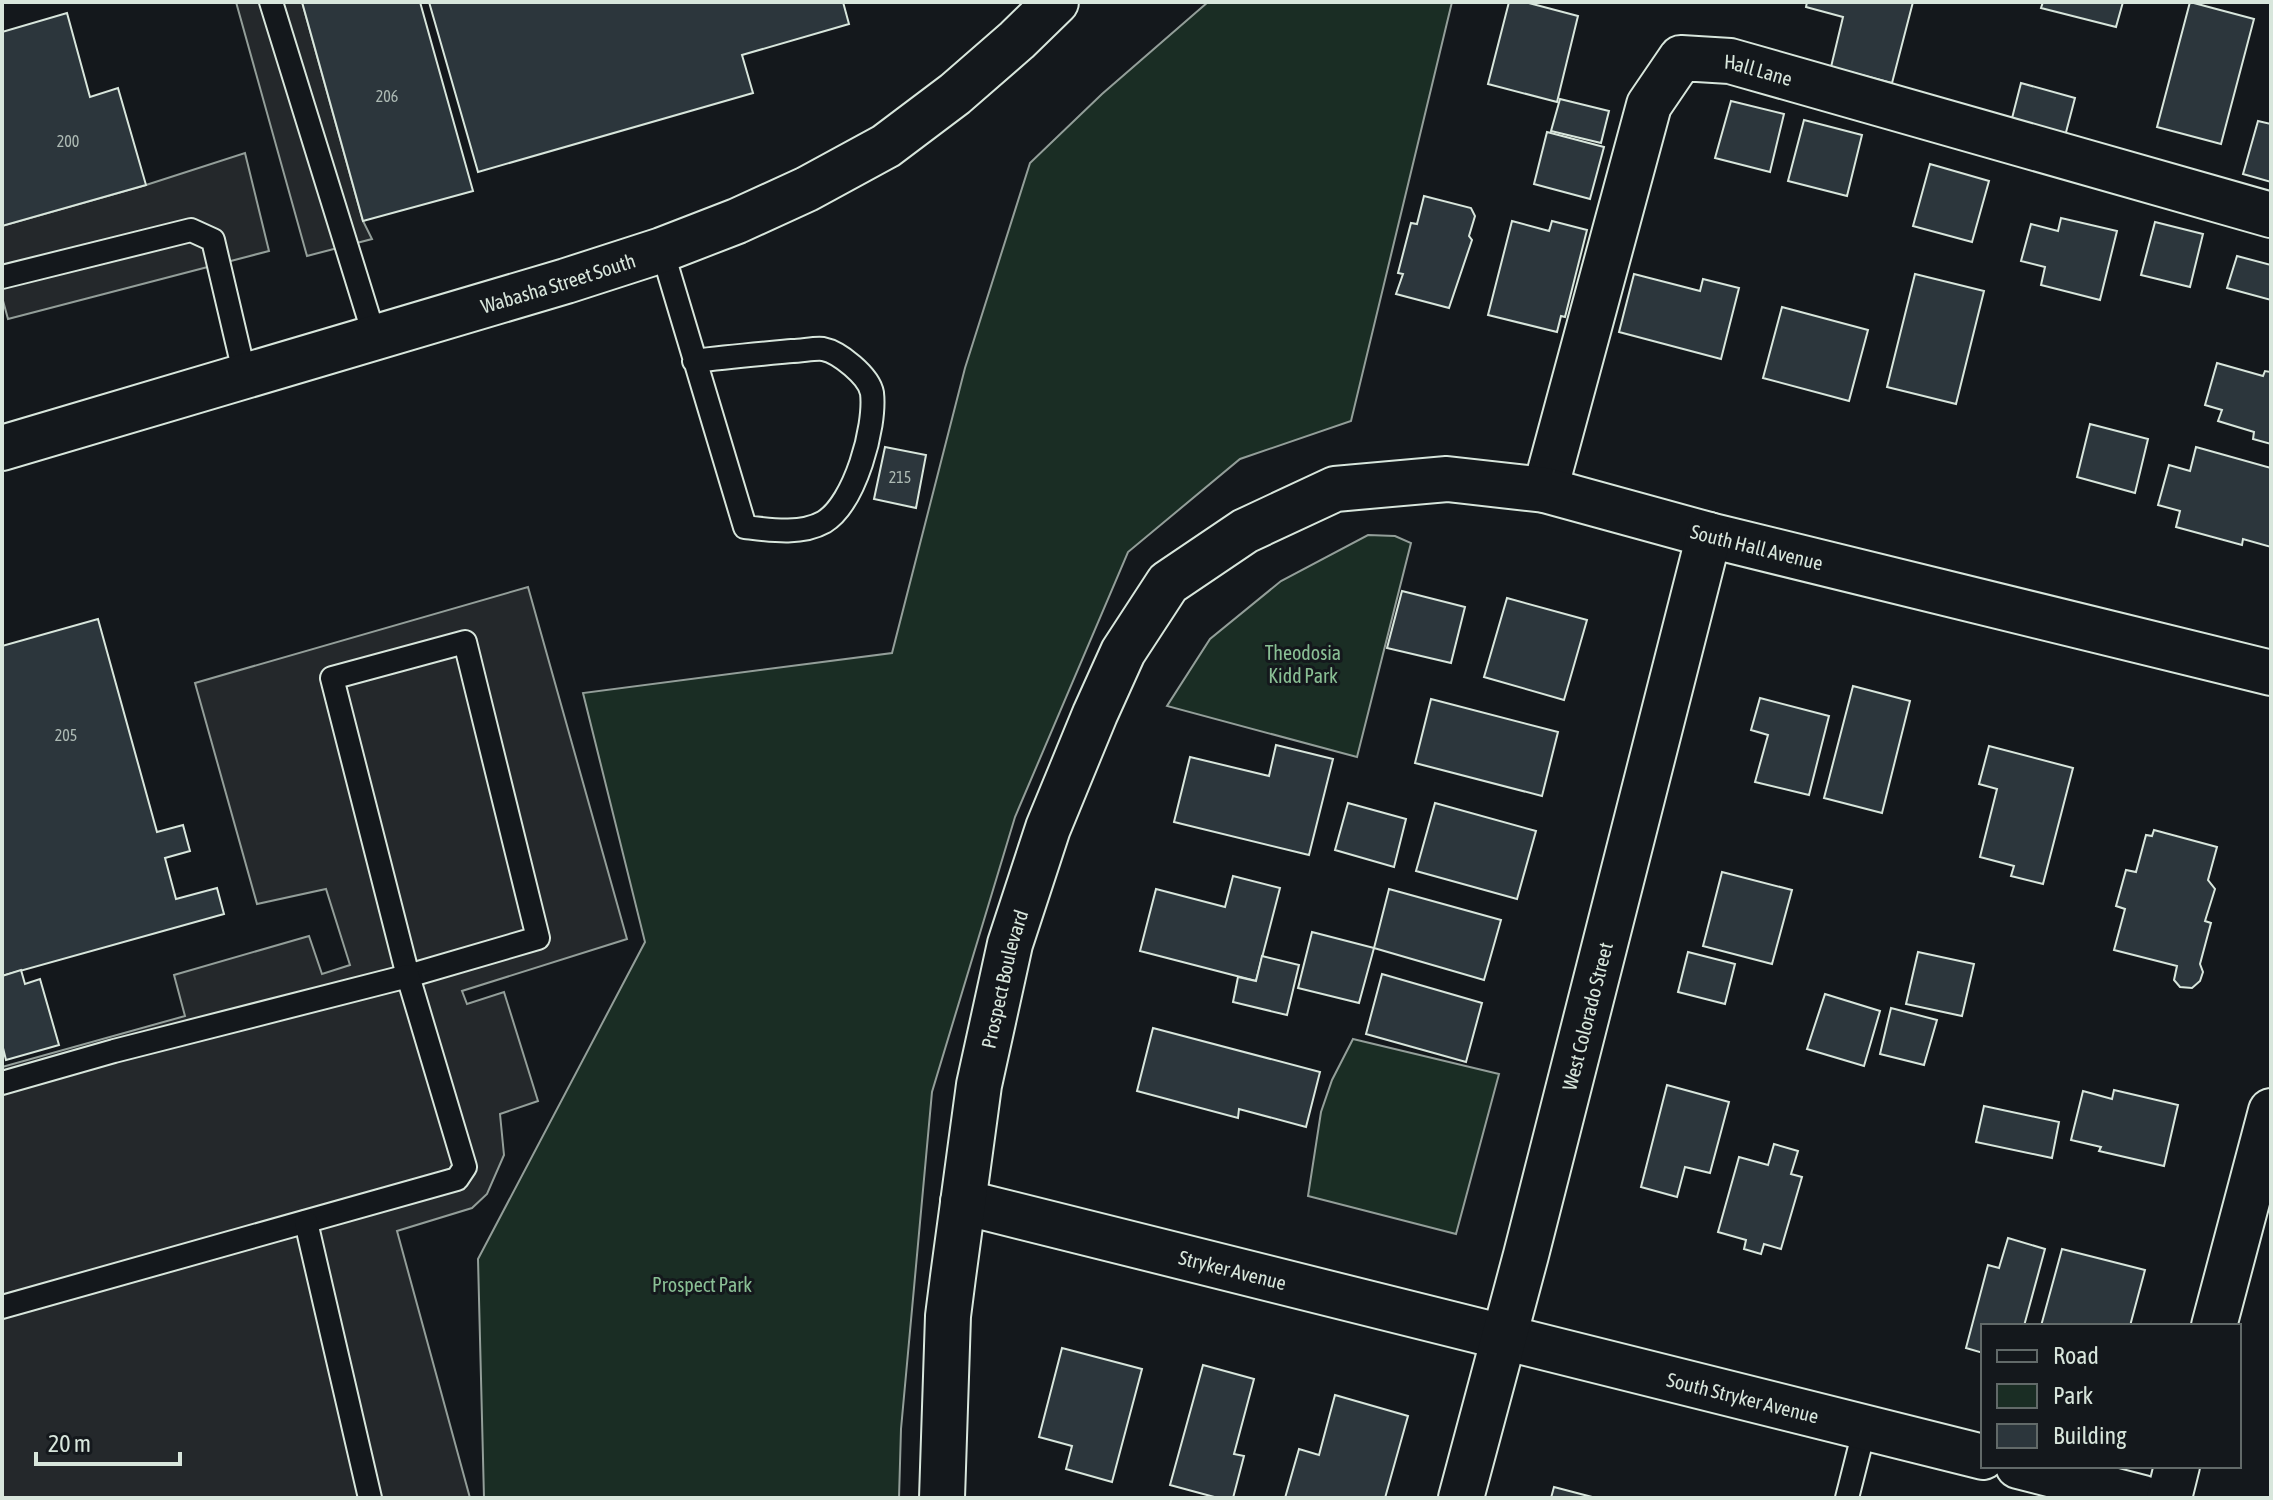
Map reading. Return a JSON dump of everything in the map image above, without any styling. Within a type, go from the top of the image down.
[{"type":"street","name":"Wabasha Street South","points":[[2,448],[662,250],[737,221],[807,189],[886,146],[955,94],[1056,2]]},
{"type":"street","name":"Hall Lane","points":[[1545,490],[1649,105],[1681,58],[1730,61],[2271,215]]},
{"type":"street","name":"South Hall Avenue","points":[[1245,531],[1335,489],[1447,479],[1545,490],[1709,535],[2271,673]]},
{"type":"street","name":"Prospect Boulevard","points":[[942,1498],[948,1316],[979,1085],[1010,944],[1048,828],[1123,652],[1168,583],[1245,531]]},
{"type":"street","name":"West Colorado Street","points":[[1461,1498],[1709,535]]},
{"type":"street","points":[[2215,1324],[2271,1111]]},
{"type":"street","name":"Stryker Avenue","points":[[963,1202],[1505,1336]]},
{"type":"street","name":"South Stryker Avenue","points":[[1505,1336],[1981,1456]]},
{"type":"street","points":[[2026,1468],[2143,1498]]},
{"type":"street","points":[[2169,1498],[2176,1468]]},
{"type":"lane","points":[[271,2],[375,338]]},
{"type":"lane","points":[[2,277],[191,230],[213,240],[245,376]]},
{"type":"lane","points":[[662,250],[694,361],[745,527],[778,531],[806,528],[825,521],[843,503],[854,482],[872,416],[871,389],[853,365],[824,349],[694,361]]},
{"type":"lane","points":[[2,1083],[102,1054],[408,976],[538,938],[465,642],[332,678],[408,976],[465,1167],[457,1179],[2,1307]]},
{"type":"lane","points":[[306,1222],[370,1498]]},
{"type":"lane","points":[[1847,1498],[1865,1427]]},
{"type":"green space","name":"Prospect Park","points":[[1208,2],[1452,2],[1351,421],[1240,459],[1128,552],[1015,817],[932,1092],[901,1429],[899,1498],[484,1498],[478,1259],[645,942],[583,693],[892,653],[965,368],[1030,163],[1102,94]]},
{"type":"green space","name":"Theodosia Kidd Park","points":[[1368,535],[1395,536],[1411,543],[1357,757],[1167,706],[1210,639],[1281,581]]},
{"type":"green space","points":[[1353,1039],[1499,1074],[1456,1234],[1308,1196],[1321,1112],[1332,1080]]},
{"type":"shaded area","points":[[236,2],[302,2],[363,221],[372,239],[307,256]]},
{"type":"shaded area","points":[[245,153],[269,251],[8,319],[2,297],[2,226]]},
{"type":"shaded area","points":[[528,587],[627,939],[462,991],[467,1004],[504,992],[538,1101],[500,1114],[504,1155],[487,1194],[472,1208],[397,1231],[470,1498],[2,1498],[2,1067],[185,1016],[174,975],[309,936],[322,974],[350,965],[326,889],[257,904],[195,683]]},
{"type":"building","points":[[302,2],[420,2],[473,191],[363,221]]},
{"type":"building","points":[[429,2],[843,2],[849,24],[742,55],[753,93],[478,172]]},
{"type":"building","points":[[1509,2],[1525,2],[1578,16],[1557,102],[1488,84]]},
{"type":"building","points":[[1807,2],[1913,2],[1892,83],[1831,67],[1843,17],[1806,7]]},
{"type":"building","points":[[2043,2],[2123,2],[2116,27],[2041,8]]},
{"type":"building","points":[[2190,2],[2254,19],[2221,144],[2157,127]]},
{"type":"building","points":[[67,13],[90,97],[118,88],[146,185],[2,226],[2,32]]},
{"type":"building","points":[[2021,83],[2075,98],[2064,140],[2010,126]]},
{"type":"building","points":[[1560,99],[1609,111],[1601,143],[1551,131]]},
{"type":"building","points":[[1731,101],[1784,114],[1770,172],[1715,158]]},
{"type":"building","points":[[1804,120],[1862,135],[1847,196],[1788,181]]},
{"type":"building","points":[[2258,121],[2271,124],[2271,182],[2243,174]]},
{"type":"building","points":[[1547,132],[1604,147],[1590,199],[1534,184]]},
{"type":"building","points":[[1930,164],[1989,181],[1972,242],[1913,226]]},
{"type":"building","points":[[1424,196],[1471,208],[1475,216],[1469,236],[1472,240],[1449,308],[1396,294],[1403,274],[1398,273],[1411,223],[1417,224]]},
{"type":"building","points":[[2061,218],[2117,231],[2100,300],[2041,285],[2045,267],[2021,261],[2031,224],[2058,231]]},
{"type":"building","points":[[1512,221],[1549,231],[1552,221],[1587,230],[1565,317],[1561,316],[1557,332],[1488,315]]},
{"type":"building","points":[[2155,222],[2203,234],[2190,287],[2141,275]]},
{"type":"building","points":[[2237,256],[2271,265],[2271,300],[2227,288]]},
{"type":"building","points":[[1634,274],[1700,291],[1703,279],[1739,288],[1721,359],[1619,332]]},
{"type":"building","points":[[1915,274],[1984,291],[1956,404],[1887,387]]},
{"type":"building","points":[[1782,307],[1868,330],[1849,401],[1763,378]]},
{"type":"building","points":[[2217,363],[2263,376],[2265,371],[2271,372],[2271,444],[2253,439],[2254,432],[2218,421],[2222,410],[2205,405]]},
{"type":"building","points":[[2090,424],[2148,439],[2135,493],[2077,477]]},
{"type":"building","points":[[885,447],[926,455],[916,508],[874,499]]},
{"type":"building","points":[[2196,447],[2271,468],[2271,547],[2243,539],[2242,545],[2176,527],[2180,511],[2158,505],[2169,465],[2190,471]]},
{"type":"building","points":[[1402,591],[1465,607],[1451,663],[1387,648]]},
{"type":"building","points":[[1507,598],[1587,620],[1564,700],[1484,677]]},
{"type":"building","points":[[98,619],[157,832],[183,825],[190,851],[165,858],[176,899],[217,888],[224,914],[2,976],[2,646]]},
{"type":"building","points":[[1853,686],[1910,701],[1882,813],[1824,798]]},
{"type":"building","points":[[1760,698],[1829,716],[1809,795],[1755,782],[1768,735],[1751,730]]},
{"type":"building","points":[[1431,699],[1558,732],[1542,796],[1415,763]]},
{"type":"building","points":[[1276,745],[1333,759],[1309,855],[1174,822],[1190,757],[1269,776]]},
{"type":"building","points":[[1989,746],[2073,768],[2043,884],[2011,876],[2014,866],[1980,857],[1997,789],[1979,784]]},
{"type":"building","points":[[1348,803],[1406,819],[1394,867],[1335,850]]},
{"type":"building","points":[[1435,803],[1536,831],[1517,899],[1416,871]]},
{"type":"building","points":[[2154,830],[2217,847],[2208,880],[2215,889],[2205,921],[2211,923],[2200,964],[2203,972],[2200,981],[2192,988],[2180,987],[2174,980],[2177,966],[2114,950],[2125,909],[2116,906],[2126,870],[2136,872],[2146,835],[2152,836]]},
{"type":"building","points":[[1722,872],[1792,890],[1772,964],[1703,946]]},
{"type":"building","points":[[1233,876],[1280,888],[1256,981],[1140,951],[1156,889],[1225,907]]},
{"type":"building","points":[[1389,889],[1501,920],[1484,980],[1374,948]]},
{"type":"building","points":[[1312,932],[1374,948],[1359,1003],[1298,988]]},
{"type":"building","points":[[1688,952],[1735,964],[1725,1004],[1678,992]]},
{"type":"building","points":[[1918,952],[1974,964],[1962,1016],[1906,1004]]},
{"type":"building","points":[[1262,956],[1299,965],[1287,1015],[1233,1002],[1238,977],[1256,981]]},
{"type":"building","points":[[21,970],[25,984],[40,979],[59,1045],[6,1060],[2,1044],[2,976]]},
{"type":"building","points":[[1382,974],[1482,1003],[1466,1062],[1366,1034]]},
{"type":"building","points":[[1825,994],[1880,1011],[1864,1066],[1807,1049]]},
{"type":"building","points":[[1891,1008],[1937,1020],[1924,1065],[1880,1054]]},
{"type":"building","points":[[1153,1028],[1320,1072],[1306,1127],[1239,1109],[1238,1118],[1137,1091]]},
{"type":"building","points":[[1667,1085],[1729,1102],[1710,1173],[1685,1167],[1677,1197],[1641,1187]]},
{"type":"building","points":[[2114,1090],[2178,1105],[2164,1166],[2099,1151],[2101,1147],[2071,1140],[2083,1091],[2112,1099]]},
{"type":"building","points":[[1984,1106],[2059,1122],[2052,1158],[1976,1142]]},
{"type":"building","points":[[1774,1144],[1798,1151],[1791,1174],[1802,1177],[1781,1249],[1764,1244],[1761,1254],[1744,1249],[1746,1240],[1718,1232],[1739,1157],[1768,1165]]},
{"type":"building","points":[[2008,1238],[2045,1249],[2025,1324],[1981,1324],[1981,1352],[1966,1348],[1988,1265],[1999,1268]]},
{"type":"building","points":[[2062,1249],[2145,1270],[2131,1324],[2042,1324]]},
{"type":"building","points":[[1062,1348],[1142,1369],[1112,1482],[1066,1469],[1072,1446],[1039,1437]]},
{"type":"building","points":[[1203,1365],[1254,1379],[1234,1454],[1244,1456],[1233,1498],[1218,1498],[1170,1485]]},
{"type":"building","points":[[1335,1395],[1408,1416],[1385,1498],[1285,1498],[1299,1449],[1319,1455]]},
{"type":"building","points":[[1554,1487],[1596,1498],[1551,1498]]}]
